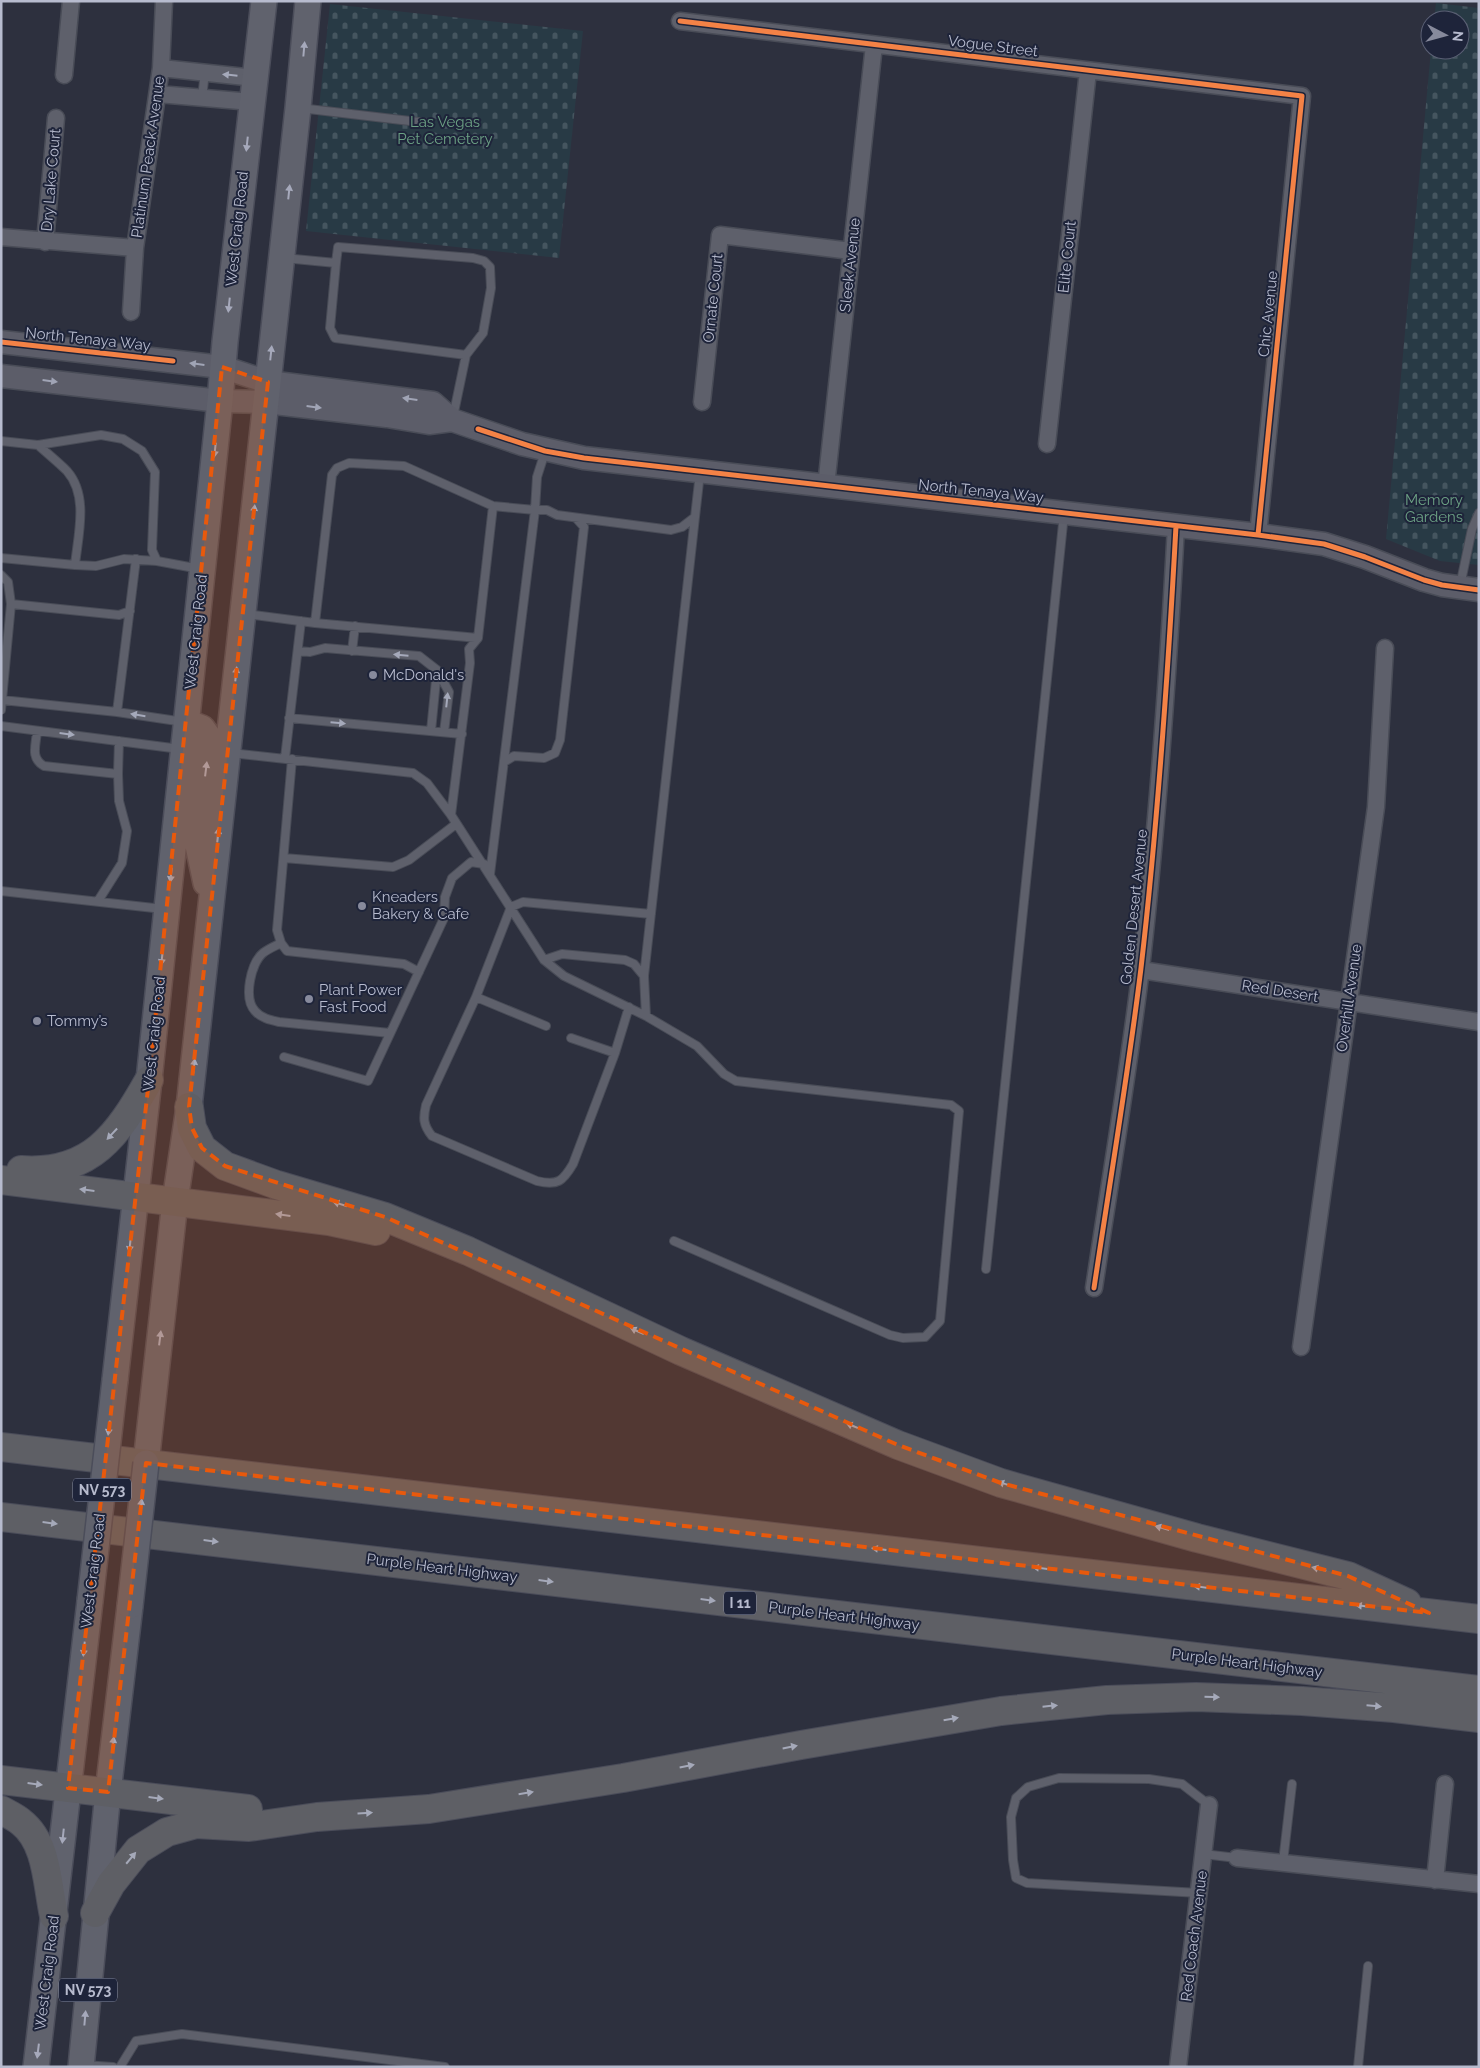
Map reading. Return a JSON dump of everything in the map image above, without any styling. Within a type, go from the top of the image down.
[{"type":"highway","points":[[1,1168],[41,1171],[78,1163],[96,1152],[121,1124],[149,1080]]},
{"type":"highway","points":[[189,1107],[192,1128],[202,1148],[218,1162],[277,1185],[385,1217],[468,1251],[681,1352],[898,1445],[1001,1483],[1197,1538],[1348,1576],[1429,1613]]},
{"type":"highway","points":[[1,1180],[329,1221],[468,1251]]},
{"type":"highway","points":[[1,1446],[1479,1619]]},
{"type":"highway","name":"Purple Heart Highway","points":[[1,1517],[1479,1690]]},
{"type":"highway","points":[[96,1913],[111,1884],[138,1850],[167,1832],[196,1824],[249,1827],[317,1817],[429,1809],[624,1778],[801,1744],[1001,1711],[1107,1700],[1196,1697],[1302,1700],[1479,1718]]},
{"type":"highway","points":[[1,1780],[317,1817]]},
{"type":"highway","points":[[1,1810],[22,1823],[34,1839],[44,1860],[54,1916]]},
{"type":"main road","name":"West Craig Road","points":[[36,2067],[149,1080],[220,402],[222,367],[264,1]]},
{"type":"main road","points":[[175,1201],[189,1107],[282,257],[308,1]]},
{"type":"main road","name":"North Tenaya Way","points":[[1,342],[222,367],[267,392],[429,423],[452,420],[545,451],[584,458],[1064,512],[1324,544],[1424,580],[1469,589]]},
{"type":"main road","name":"North Tenaya Way","points":[[1,376],[220,402],[267,392]]},
{"type":"main road","points":[[186,722],[202,728],[207,735],[208,753],[197,841],[211,903]]},
{"type":"main road","name":"NV 573","points":[[81,2066],[108,1792],[175,1201]]},
{"type":"street","points":[[64,75],[71,1]]},
{"type":"street","name":"Platinum Peack Avenue","points":[[131,312],[135,248],[161,68],[164,1]]},
{"type":"street","name":"Vogue Street","points":[[680,21],[1302,96]]},
{"type":"street","name":"Sleek Avenue","points":[[826,486],[874,45]]},
{"type":"street","points":[[161,68],[206,72],[253,90]]},
{"type":"street","name":"Elite Court","points":[[1047,444],[1088,71]]},
{"type":"street","points":[[158,94],[202,98],[253,90]]},
{"type":"street","name":"Chic Avenue","points":[[1258,535],[1302,96]]},
{"type":"street","name":"Dry Lake Court","points":[[45,242],[56,118]]},
{"type":"street","name":"Ornate Court","points":[[702,402],[720,235],[851,251]]},
{"type":"street","points":[[1,237],[135,248]]},
{"type":"street","name":"Golden Desert Avenue","points":[[1094,1288],[1141,970],[1167,696],[1176,526]]},
{"type":"street","name":"Overhill Avenue","points":[[1301,1347],[1376,807],[1385,648]]},
{"type":"street","name":"Red Desert","points":[[1141,970],[1479,1022]]},
{"type":"street","points":[[1435,1880],[1445,1784]]},
{"type":"street","name":"Red Coach Avenue","points":[[1178,2067],[1209,1805]]},
{"type":"street","points":[[1237,1858],[1479,1884]]},
{"type":"lane","points":[[202,98],[206,72]]},
{"type":"lane","points":[[298,108],[427,123]]},
{"type":"lane","points":[[452,420],[466,355],[483,333],[491,288],[490,267],[484,262],[473,258],[338,247],[330,328],[336,338],[466,355]]},
{"type":"lane","points":[[282,257],[336,263]]},
{"type":"lane","points":[[1,441],[38,445],[100,435],[122,438],[142,451],[155,472],[152,550],[158,561]]},
{"type":"lane","points":[[38,445],[68,472],[78,490],[80,512],[75,565]]},
{"type":"lane","points":[[490,874],[535,510],[537,477],[545,451]]},
{"type":"lane","points":[[315,623],[332,475],[337,468],[349,462],[404,466],[493,506],[548,510],[557,515],[671,530],[682,528],[695,517]]},
{"type":"lane","points":[[646,1016],[644,976],[700,471]]},
{"type":"lane","points":[[451,815],[470,663],[469,649],[478,638],[493,506]]},
{"type":"lane","points":[[986,1269],[1064,512]]},
{"type":"lane","points":[[1469,589],[1472,529],[1479,513]]},
{"type":"lane","points":[[504,762],[514,756],[544,758],[555,753],[560,740],[584,527],[576,518]]},
{"type":"lane","points":[[1,558],[96,566],[124,559],[136,559],[158,561],[202,570]]},
{"type":"lane","points":[[117,712],[136,559]]},
{"type":"lane","points":[[1,575],[8,582],[11,604],[1,710]]},
{"type":"lane","points":[[11,604],[119,615],[130,611]]},
{"type":"lane","points":[[242,614],[315,623],[478,638]]},
{"type":"lane","points":[[301,621],[289,718],[284,858],[277,930],[280,943],[287,951],[404,964],[419,972]]},
{"type":"lane","points":[[352,650],[355,626]]},
{"type":"lane","points":[[298,651],[310,652],[325,648],[419,656],[437,670],[448,692],[444,732]]},
{"type":"lane","points":[[431,731],[437,670]]},
{"type":"lane","points":[[2,700],[117,712],[186,722]]},
{"type":"lane","points":[[289,718],[462,734]]},
{"type":"lane","points":[[1,726],[184,749]]},
{"type":"lane","points":[[37,731],[35,757],[44,766],[118,774]]},
{"type":"lane","points":[[98,901],[122,863],[127,831],[119,801],[120,741]]},
{"type":"lane","points":[[227,752],[413,773],[427,783],[451,815],[544,960],[564,976],[629,1007],[697,1046],[724,1074],[736,1081],[951,1105],[959,1112],[940,1321],[925,1337],[904,1338],[890,1335],[674,1242]]},
{"type":"lane","points":[[284,858],[393,867],[409,860],[456,824]]},
{"type":"lane","points":[[284,1057],[368,1081],[444,918],[445,897],[452,878],[472,862],[484,864]]},
{"type":"lane","points":[[1,891],[167,909]]},
{"type":"lane","points":[[629,1007],[615,1053],[574,1164],[566,1176],[558,1182],[547,1184],[537,1181],[432,1136],[426,1128],[423,1118],[426,1105],[476,997],[511,907],[523,902],[651,914]]},
{"type":"lane","points":[[280,943],[263,953],[254,968],[250,981],[249,996],[254,1010],[266,1019],[279,1022],[390,1033]]},
{"type":"lane","points":[[544,960],[562,954],[625,960],[634,964],[644,976]]},
{"type":"lane","points":[[476,997],[546,1026]]},
{"type":"lane","points":[[571,1038],[615,1053]]},
{"type":"lane","points":[[1199,1893],[1027,1883],[1016,1878],[1013,1860],[1011,1817],[1016,1798],[1028,1787],[1059,1778],[1149,1779],[1182,1784],[1209,1805]]},
{"type":"lane","points":[[1283,1862],[1292,1784]]},
{"type":"lane","points":[[1204,1854],[1237,1858]]},
{"type":"lane","points":[[1358,2067],[1368,1966]]},
{"type":"lane","points":[[120,2067],[136,2042],[182,2034],[445,2067]]},
{"type":"lane","points":[[81,2066],[113,2067]]},
{"type":"highlighted area","points":[[222,367],[268,382],[189,1107],[192,1128],[202,1148],[225,1166],[385,1217],[898,1445],[1001,1483],[1348,1576],[1429,1613],[146,1463],[108,1792],[68,1788],[149,1080]]},
{"type":"green space","name":"Memory Gardens","points":[[1436,3],[1479,8],[1479,565],[1440,561],[1386,539],[1430,60],[1470,60],[1470,10],[1435,10]]},
{"type":"green space","name":"Las Vegas Pet Cemetery","points":[[330,4],[583,31],[559,258],[306,231]]},
{"type":"cycle path","points":[[680,21],[1302,96],[1258,535]]},
{"type":"cycle path","points":[[1,342],[173,361]]},
{"type":"cycle path","points":[[478,429],[545,451],[584,458],[1324,544],[1365,557],[1424,580],[1442,585],[1479,590]]},
{"type":"cycle path","points":[[1094,1288],[1141,968],[1153,858],[1170,637],[1176,526]]},
{"type":"place","name":"McDonald's","points":[[373,675]]},
{"type":"place","name":"Kneaders Bakery & Cafe","points":[[362,906]]},
{"type":"place","name":"Plant Power Fast Food","points":[[309,999]]},
{"type":"place","name":"Tommy’s","points":[[37,1021]]}]
